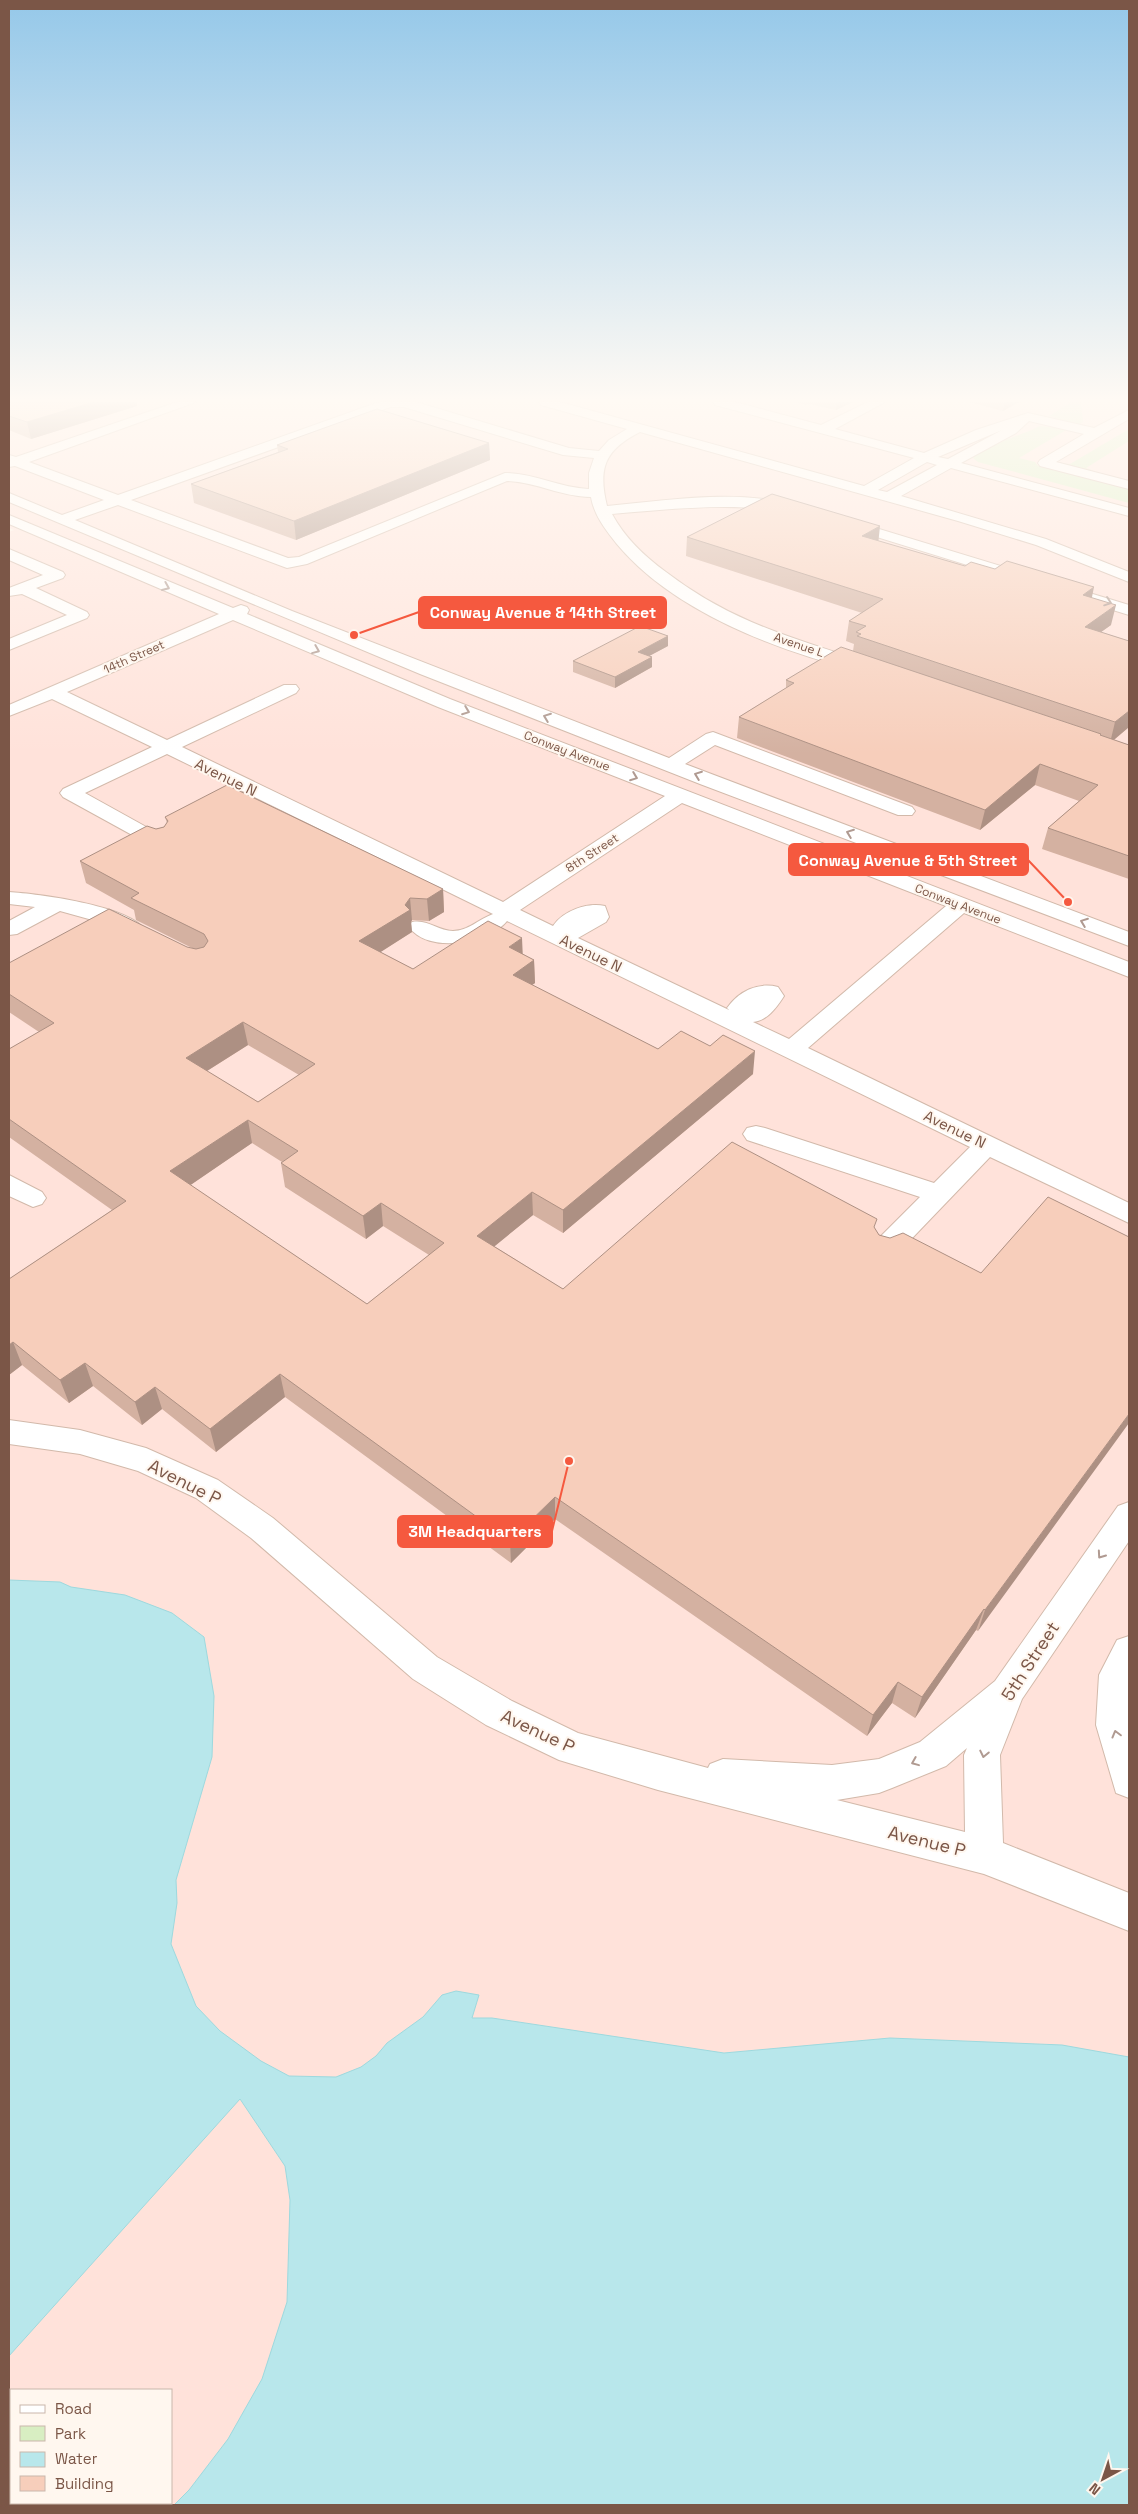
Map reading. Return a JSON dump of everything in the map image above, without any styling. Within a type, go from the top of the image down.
[{"type":"street","name":"Conway Avenue","points":[[10,519],[231,615],[444,703],[1129,970]]},
{"type":"street","points":[[168,519],[283,562],[292,563],[302,561],[403,519]]},
{"type":"street","name":"Avenue L","points":[[607,519],[617,537],[638,559],[709,608],[741,625],[880,672]]},
{"type":"street","points":[[832,519],[1129,610]]},
{"type":"street","points":[[962,519],[1041,542],[1129,577]]},
{"type":"street","name":"Conway Avenue","points":[[62,520],[258,603],[671,765],[1129,939]]},
{"type":"street","points":[[9,554],[57,575],[15,591]]},
{"type":"street","points":[[9,645],[82,615],[15,591]]},
{"type":"street","name":"14th Street","points":[[9,711],[258,603]]},
{"type":"street","points":[[161,843],[70,794],[290,689]]},
{"type":"street","name":"Avenue N","points":[[53,692],[506,912],[563,935],[739,1018],[791,1050],[1129,1214]]},
{"type":"street","points":[[671,765],[712,738],[905,811]]},
{"type":"street","name":"8th Street","points":[[420,927],[434,934],[456,939],[483,929],[680,795]]},
{"type":"street","points":[[9,898],[59,903],[106,916],[149,937]]},
{"type":"street","points":[[9,929],[59,903]]},
{"type":"street","points":[[791,1050],[960,905]]},
{"type":"street","points":[[756,1134],[939,1194]]},
{"type":"street","points":[[885,1249],[987,1145]]},
{"type":"street","points":[[9,1184],[33,1198]]},
{"type":"street","name":"Avenue P","points":[[9,1432],[80,1442],[146,1461],[207,1489],[262,1528],[425,1668],[498,1714],[572,1748],[658,1773],[984,1855],[1129,1912]]},
{"type":"street","name":"5th Street","points":[[984,1855],[982,1755],[1008,1690],[1129,1515]]},
{"type":"street","points":[[1129,1651],[1116,1675],[1122,1694],[1114,1725],[1129,1781]]},
{"type":"street","points":[[658,1773],[832,1783],[879,1776],[933,1754],[1008,1690]]},
{"type":"shaded area","points":[[9,519],[1129,519],[1129,2505],[9,2505],[9,532],[14,530],[9,528]]},
{"type":"water","points":[[9,1580],[60,1582],[71,1587],[125,1595],[172,1613],[204,1637],[214,1696],[212,1757],[176,1880],[177,1903],[171,1944],[196,2006],[220,2031],[261,2061],[289,2076],[336,2077],[361,2067],[376,2056],[387,2043],[423,2017],[442,1995],[456,1991],[479,1995],[472,2018],[492,2018],[724,2053],[890,2038],[1062,2045],[1129,2057],[1129,2505],[174,2505],[189,2490],[228,2439],[262,2379],[287,2302],[290,2200],[285,2166],[240,2099],[9,2356]]},
{"type":"building","points":[[722,519],[857,519],[880,526],[862,536],[965,566],[971,562],[995,569],[1007,561],[1094,587],[1083,595],[1116,605],[1085,627],[1129,641],[1129,711],[1115,722],[857,636],[861,634],[856,632],[866,626],[849,621],[883,599],[687,537]]},
{"type":"building","points":[[640,626],[668,636],[638,652],[652,657],[615,677],[573,661]]},
{"type":"building","points":[[841,647],[1129,745],[1129,856],[1048,828],[1098,785],[1040,764],[985,810],[739,717],[794,683],[786,680]]},
{"type":"building","points":[[227,785],[443,889],[427,899],[410,898],[405,905],[410,910],[359,941],[413,969],[488,921],[522,938],[509,947],[534,960],[513,975],[658,1049],[681,1031],[710,1046],[723,1035],[755,1051],[563,1210],[532,1192],[477,1236],[563,1289],[732,1142],[877,1219],[874,1227],[879,1235],[890,1238],[903,1233],[981,1273],[1048,1197],[1129,1237],[1129,1414],[984,1609],[922,1697],[898,1682],[873,1715],[555,1497],[510,1541],[280,1374],[210,1429],[155,1387],[135,1402],[85,1363],[60,1380],[13,1342],[9,1345],[9,1279],[126,1201],[9,1119],[9,1049],[54,1023],[9,994],[9,963],[109,909],[187,947],[196,949],[204,947],[208,941],[204,934],[131,898],[139,893],[80,861],[147,826],[156,829],[164,827],[168,821],[165,817]],"holes":[[[243,1022],[315,1064],[258,1102],[186,1058]],[[248,1120],[298,1151],[281,1163],[363,1216],[381,1203],[444,1243],[367,1304],[170,1171]]]},
{"type":"place","name":"Conway Avenue & 14th Street","points":[[354,635]]},
{"type":"place","name":"Conway Avenue & 5th Street","points":[[1068,902]]},
{"type":"place","name":"3M Headquarters","points":[[569,1461]]}]
